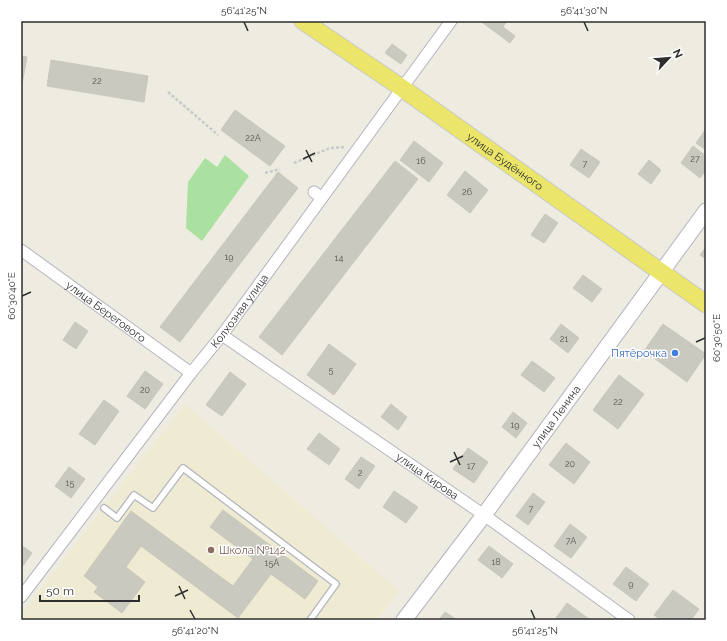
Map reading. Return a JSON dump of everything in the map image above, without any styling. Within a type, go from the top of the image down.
[{"type":"main road","name":"улица Будённого","points":[[303,21],[402,88],[706,304]]},
{"type":"street","name":"Колхозная улица","points":[[21,597],[191,373],[222,335],[318,195],[360,145],[451,21]]},
{"type":"street","name":"улица Ленина","points":[[404,620],[484,515],[706,211]]},
{"type":"street","name":"улица Берегового","points":[[21,250],[191,373]]},
{"type":"street","name":"улица Кирова","points":[[222,335],[484,515],[629,620]]},
{"type":"lane","points":[[104,508],[117,518],[134,496],[153,508],[183,468],[336,584],[310,620]]},
{"type":"path","points":[[168,92],[218,135]]},
{"type":"path","points":[[294,163],[330,148],[360,145]]},
{"type":"path","points":[[265,173],[280,169]]},
{"type":"shaded area","name":"Школа №142","points":[[185,404],[399,591],[377,620],[21,620],[21,614]]},
{"type":"green space","points":[[225,155],[249,176],[202,241],[186,228],[188,182],[205,158],[217,167]]},
{"type":"building","points":[[485,21],[507,21],[503,27],[515,36],[510,43],[483,23]]},
{"type":"building","points":[[392,44],[407,55],[401,64],[385,53]]},
{"type":"building","points":[[21,56],[27,57],[22,84],[21,84]]},
{"type":"building","points":[[51,60],[148,76],[144,102],[47,86]]},
{"type":"building","points":[[235,110],[285,146],[270,166],[221,130]]},
{"type":"building","points":[[706,129],[706,150],[696,143]]},
{"type":"building","points":[[414,141],[443,163],[429,182],[400,160]]},
{"type":"building","points":[[693,146],[706,156],[706,170],[700,178],[681,163]]},
{"type":"building","points":[[581,149],[600,162],[589,178],[570,165]]},
{"type":"building","points":[[649,160],[661,170],[651,184],[638,174]]},
{"type":"building","points":[[395,161],[418,179],[282,355],[259,337]]},
{"type":"building","points":[[465,171],[488,190],[470,213],[447,195]]},
{"type":"building","points":[[278,172],[298,188],[180,342],[160,327]]},
{"type":"building","points":[[545,214],[558,223],[544,243],[531,235]]},
{"type":"building","points":[[706,247],[706,259],[700,255]]},
{"type":"building","points":[[583,275],[602,289],[592,302],[573,288]]},
{"type":"building","points":[[75,322],[88,331],[76,349],[63,340]]},
{"type":"building","points":[[561,324],[579,338],[568,353],[550,339]]},
{"type":"building","name":"Пятёрочка","points":[[663,324],[706,354],[687,382],[644,351]]},
{"type":"building","points":[[329,344],[356,364],[334,395],[307,375]]},
{"type":"building","points":[[532,361],[555,378],[544,392],[521,375]]},
{"type":"building","points":[[145,371],[163,384],[145,409],[127,396]]},
{"type":"building","points":[[230,372],[246,384],[222,416],[206,405]]},
{"type":"building","points":[[619,375],[644,394],[618,429],[593,410]]},
{"type":"building","points":[[104,400],[119,411],[95,445],[79,434]]},
{"type":"building","points":[[391,404],[407,417],[398,430],[381,417]]},
{"type":"building","points":[[513,412],[527,423],[516,438],[502,427]]},
{"type":"building","points":[[319,433],[340,449],[329,465],[307,449]]},
{"type":"building","points":[[566,443],[590,462],[574,484],[549,465]]},
{"type":"building","points":[[468,448],[488,462],[474,483],[453,469]]},
{"type":"building","points":[[361,457],[375,466],[359,489],[345,479]]},
{"type":"building","points":[[69,467],[85,479],[71,498],[55,486]]},
{"type":"building","points":[[394,491],[418,507],[406,523],[383,507]]},
{"type":"building","points":[[533,493],[545,502],[528,525],[516,516]]},
{"type":"building","points":[[223,510],[318,581],[305,599],[271,574],[238,618],[141,546],[126,567],[145,582],[122,613],[94,592],[98,587],[84,576],[131,511],[233,586],[253,559],[210,527]]},
{"type":"building","points":[[570,524],[587,537],[571,558],[554,546]]},
{"type":"building","points":[[21,545],[32,553],[22,567],[21,567]]},
{"type":"building","points":[[489,546],[513,564],[502,578],[478,560]]},
{"type":"building","points":[[626,567],[649,584],[636,601],[613,584]]},
{"type":"building","points":[[673,590],[699,609],[691,620],[661,620],[654,615]]},
{"type":"building","points":[[567,603],[589,619],[559,620],[556,618]]},
{"type":"building","points":[[445,612],[457,620],[439,620]]},
{"type":"place","name":"Пятёрочка","points":[[675,353]]},
{"type":"place","name":"Школа №142","points":[[211,550]]}]
